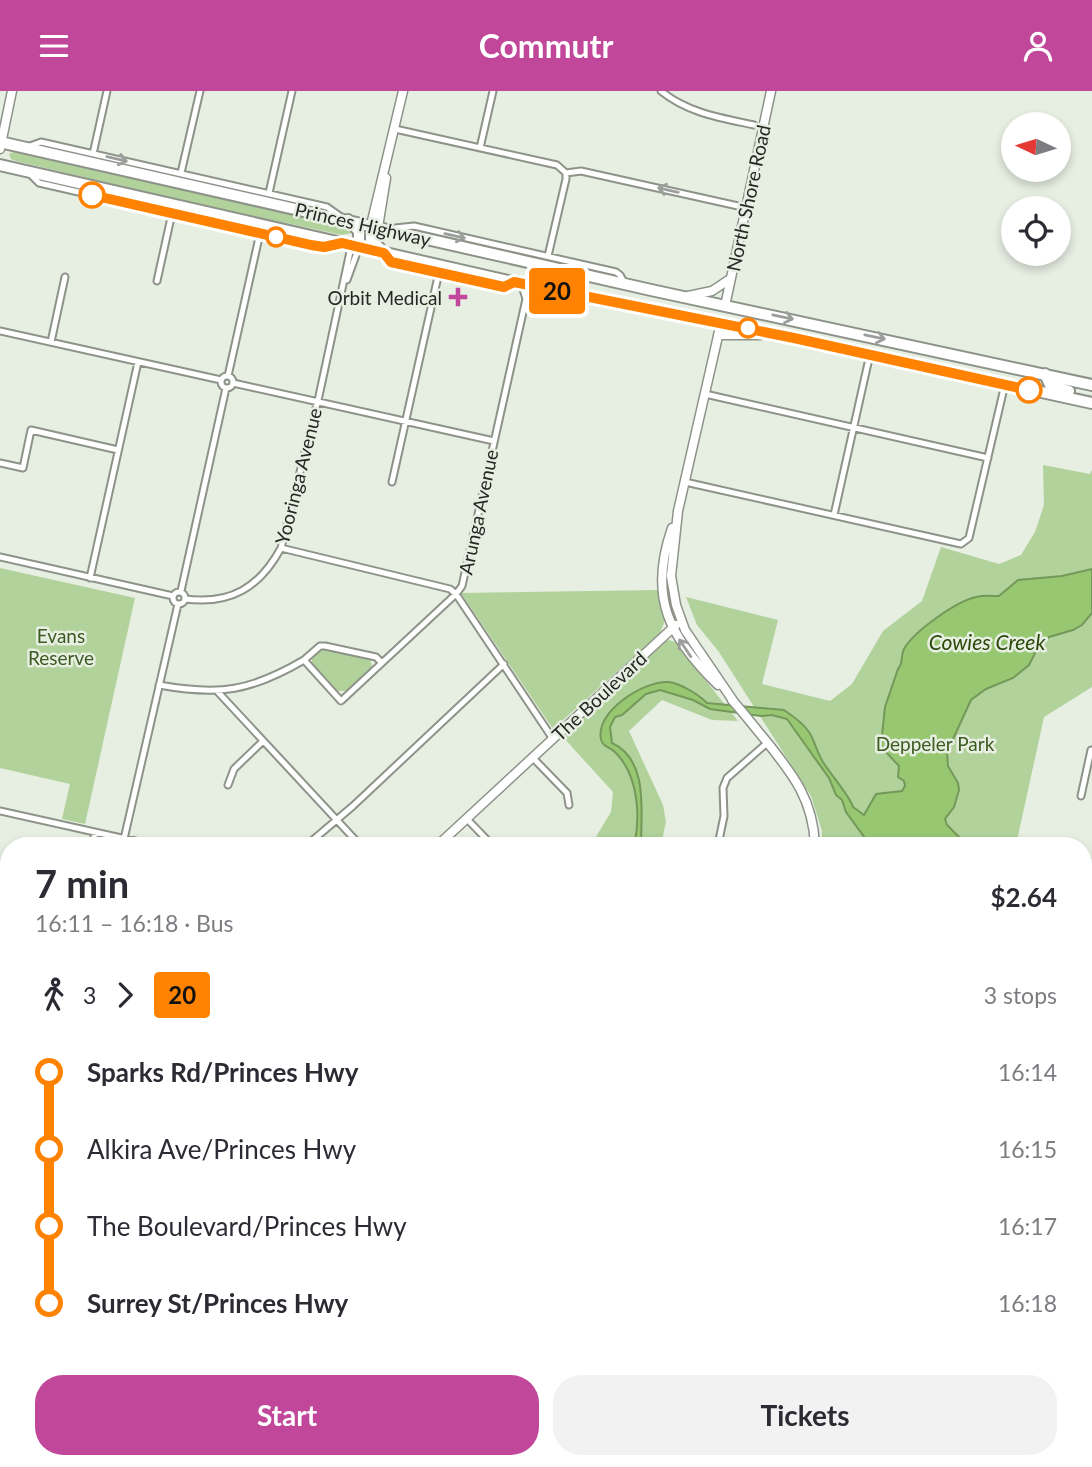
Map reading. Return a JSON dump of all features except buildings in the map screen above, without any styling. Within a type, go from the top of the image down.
[{"type":"highway","name":"Princes Highway","points":[[0,144],[347,220]]},
{"type":"highway","name":"Princes Highway","points":[[0,165],[625,284],[1092,384]]},
{"type":"highway","points":[[347,220],[365,236]]},
{"type":"highway","name":"Princes Highway","points":[[365,236],[384,253],[720,329],[784,336],[1092,400]]},
{"type":"highway","points":[[720,329],[725,306]]},
{"type":"highway","points":[[1045,374],[1046,380],[1052,386],[1092,400]]},
{"type":"main road","points":[[0,144],[12,91]]},
{"type":"main road","points":[[365,236],[386,168],[403,91]]},
{"type":"main road","name":"North Shore Road","points":[[725,306],[771,91]]},
{"type":"main road","points":[[682,297],[712,291],[732,276]]},
{"type":"main road","points":[[720,329],[678,511],[667,544],[663,592],[672,628],[693,660],[748,718],[801,788],[811,817],[814,837]]},
{"type":"main road","points":[[678,511],[671,576],[681,621],[694,645],[734,702]]},
{"type":"main road","name":"The Boulevard","points":[[447,837],[681,621]]},
{"type":"street","points":[[93,154],[107,91]]},
{"type":"street","points":[[181,173],[200,91]]},
{"type":"street","points":[[269,194],[292,91]]},
{"type":"street","points":[[480,148],[493,91]]},
{"type":"street","points":[[661,91],[676,102],[699,112],[754,125]]},
{"type":"street","points":[[394,128],[557,165],[566,173],[566,179],[548,256]]},
{"type":"street","points":[[27,148],[41,142],[181,173],[328,207],[347,220]]},
{"type":"street","points":[[27,171],[39,183],[323,247],[414,226],[618,273],[625,284]]},
{"type":"street","points":[[566,173],[581,171],[747,208]]},
{"type":"street","points":[[157,281],[172,213]]},
{"type":"street","points":[[229,376],[260,233]]},
{"type":"street","name":"Yooringa Avenue","points":[[186,599],[217,600],[247,588],[270,568],[281,548],[343,289],[365,236]]},
{"type":"street","points":[[384,253],[391,262],[504,287],[518,283]]},
{"type":"street","points":[[393,482],[439,272]]},
{"type":"street","points":[[51,342],[65,277]]},
{"type":"street","name":"Arunga Avenue","points":[[518,283],[526,299],[462,586],[456,594],[553,739]]},
{"type":"street","points":[[526,299],[533,292],[555,297],[568,293]]},
{"type":"street","points":[[0,331],[221,380]]},
{"type":"street","points":[[834,515],[870,355]]},
{"type":"street","points":[[90,578],[138,362]]},
{"type":"street","points":[[221,380],[229,376]]},
{"type":"street","points":[[229,376],[233,383]]},
{"type":"street","points":[[221,380],[221,385],[226,388]]},
{"type":"street","points":[[178,604],[186,599],[181,591],[226,388],[233,383],[494,441]]},
{"type":"street","points":[[685,482],[965,543],[970,538],[1005,384]]},
{"type":"street","points":[[705,394],[988,458]]},
{"type":"street","points":[[0,463],[23,468],[31,431],[118,450]]},
{"type":"street","points":[[281,548],[443,586],[456,594],[341,702],[304,660]]},
{"type":"street","points":[[0,557],[173,596]]},
{"type":"street","points":[[173,596],[181,591]]},
{"type":"street","points":[[173,596],[174,602],[178,604]]},
{"type":"street","points":[[124,837],[178,604]]},
{"type":"street","points":[[159,685],[196,691],[231,690],[258,682],[304,660],[320,646],[376,657],[382,662]]},
{"type":"street","points":[[316,837],[504,664]]},
{"type":"street","points":[[217,691],[352,837]]},
{"type":"street","points":[[228,785],[234,769],[263,741]]},
{"type":"street","points":[[720,837],[724,816],[723,788],[727,778],[767,743]]},
{"type":"street","points":[[1081,796],[1090,768],[1091,750]]},
{"type":"street","points":[[533,758],[567,793],[569,806]]},
{"type":"street","points":[[0,811],[114,837]]},
{"type":"street","points":[[467,819],[484,837]]},
{"type":"street","points":[[94,837],[95,833]]},
{"type":"green space","points":[[18,150],[256,205],[345,228],[352,233],[342,235],[193,203],[11,159],[9,154]]},
{"type":"green space","name":"Deppeler Park","points":[[1043,465],[1090,474],[1092,470],[1092,687],[1044,717],[1018,837],[822,837],[811,796],[719,652],[697,625],[686,597],[778,620],[762,684],[830,701],[852,684],[883,631],[922,601],[941,547],[999,564],[1021,555],[1035,532],[1044,505]]},
{"type":"green space","name":"Evans Reserve","points":[[0,568],[135,598],[85,824],[62,819],[70,784],[0,768]]},
{"type":"green space","points":[[658,590],[666,618],[660,633],[553,729],[461,593]]},
{"type":"green space","points":[[664,642],[675,642],[738,721],[712,720],[662,700],[629,731],[663,805],[666,822],[663,837],[596,837],[611,812],[613,792],[562,736]]},
{"type":"green space","points":[[326,648],[370,659],[372,667],[346,691],[338,691],[312,663],[316,653]]},
{"type":"water","name":"Cowies Creek","points":[[1092,569],[1092,613],[1082,625],[1049,637],[1037,649],[1029,665],[1013,678],[986,689],[971,700],[947,752],[948,766],[959,790],[954,807],[945,819],[947,825],[959,837],[864,837],[846,812],[829,778],[787,719],[710,709],[693,700],[660,690],[646,694],[622,715],[615,717],[610,727],[612,743],[624,751],[637,774],[642,803],[641,837],[635,837],[636,797],[629,773],[614,751],[603,744],[601,739],[601,728],[606,718],[624,699],[635,692],[647,686],[669,682],[690,690],[707,703],[784,710],[807,729],[826,767],[853,807],[864,815],[876,794],[902,791],[905,786],[904,781],[898,777],[899,766],[883,751],[881,745],[885,707],[903,652],[909,642],[958,604],[976,597],[999,596],[1018,580],[1062,576]]},
{"type":"bus line","name":"20","points":[[92,195],[311,245],[324,247],[342,243],[384,253],[391,262],[504,287],[514,282],[794,338],[1029,390]]},
{"type":"place","name":"Orbit Medical","points":[[458,297]]}]
